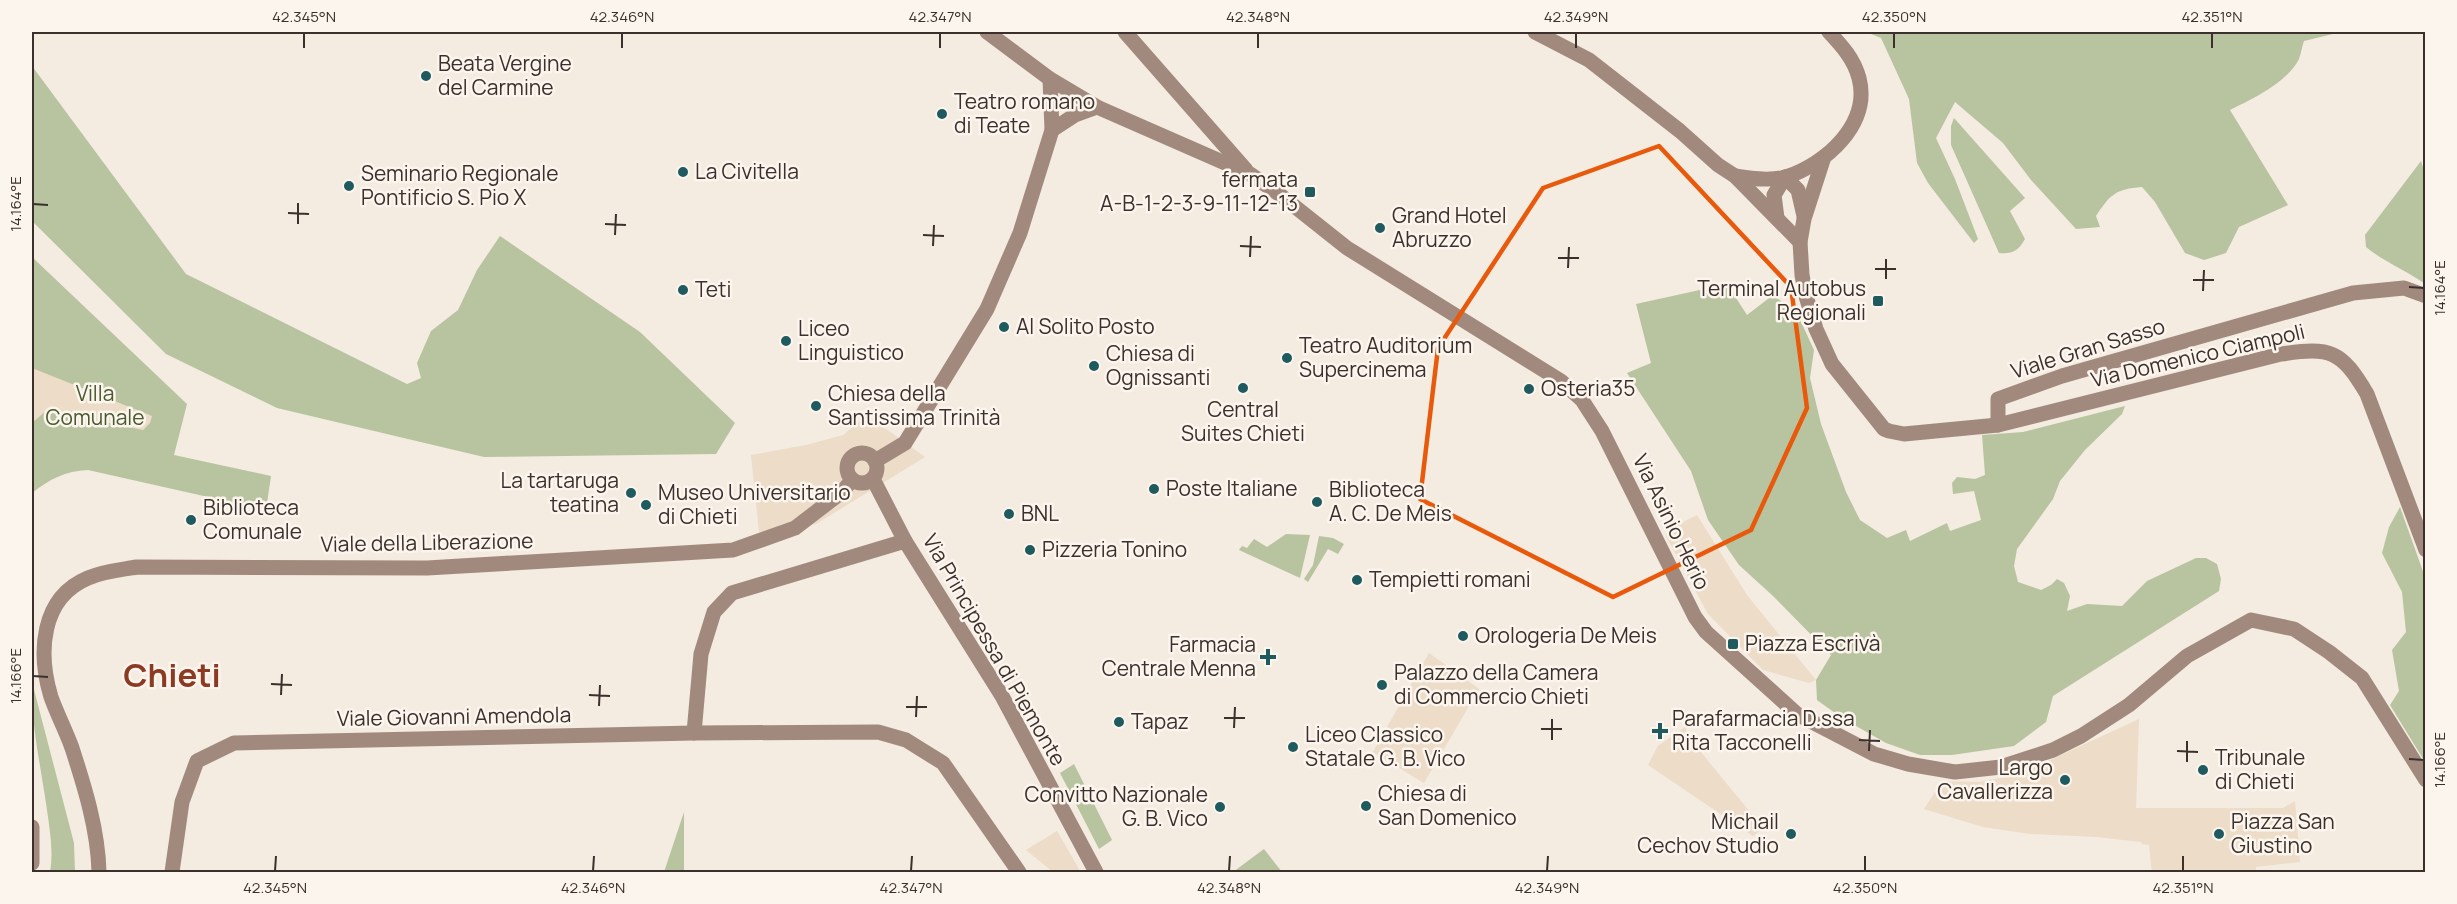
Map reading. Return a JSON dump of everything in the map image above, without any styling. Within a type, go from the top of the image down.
[{"type":"street","points":[[987,32],[1050,79],[1097,107],[1250,174]]},
{"type":"street","points":[[1125,32],[1250,174]]},
{"type":"street","points":[[1535,32],[1589,60],[1680,131],[1718,165],[1735,176],[1800,242]]},
{"type":"street","points":[[1735,176],[1772,179],[1785,177],[1824,157],[1840,142],[1853,122],[1860,100],[1859,78],[1849,54],[1829,32]]},
{"type":"street","points":[[876,461],[905,443],[987,309],[1020,233],[1052,130],[1050,79]]},
{"type":"street","points":[[1052,130],[1075,114],[1097,107]]},
{"type":"street","points":[[1824,157],[1804,219],[1800,242],[1806,296],[1820,338],[1832,364],[1884,429],[1904,434],[1998,425]]},
{"type":"street","name":"Via Asinio Herio","points":[[1250,174],[1347,248],[1561,381],[1582,400],[1602,431],[1695,617],[1706,632],[1797,714],[1874,754],[1908,764],[1955,772],[2001,767],[2053,750],[2092,730],[2129,705],[2187,656],[2251,620],[2294,629],[2329,652],[2362,678],[2426,780]]},
{"type":"street","points":[[1785,177],[1798,190],[1804,219]]},
{"type":"street","points":[[1778,220],[1774,195],[1785,177]]},
{"type":"street","name":"Viale Gran Sasso","points":[[1998,425],[1998,399],[2062,376],[2353,293],[2404,288],[2426,296]]},
{"type":"street","name":"Via Domenico Ciampoli","points":[[1998,425],[2281,354],[2323,350],[2339,357],[2354,371],[2367,394],[2426,550]]},
{"type":"street","points":[[863,453],[870,455],[876,461],[877,471],[873,479],[862,484],[852,480],[847,474],[847,466],[852,456],[863,453]]},
{"type":"street","name":"Via Principessa di Piemonte","points":[[873,479],[905,541],[1002,696],[1096,873]]},
{"type":"street","name":"Viale della Liberazione","points":[[99,873],[98,851],[84,786],[51,697],[44,658],[38,641],[60,600],[86,579],[103,573],[137,567],[427,568],[733,550],[795,528],[842,492],[852,480]]},
{"type":"street","points":[[694,733],[701,654],[714,612],[732,593],[905,541]]},
{"type":"street","name":"Viale Giovanni Amendola","points":[[172,873],[182,802],[197,760],[234,743],[694,733],[878,732],[906,740],[943,763],[1018,873]]},
{"type":"street","points":[[32,827],[32,863]]},
{"type":"highlighted area","points":[[1659,146],[1791,287],[1807,408],[1751,530],[1613,597],[1420,499],[1438,348],[1543,188]]},
{"type":"green space","points":[[1866,32],[2341,32],[2304,41],[2299,59],[2286,76],[2278,83],[2230,110],[2288,205],[2239,227],[2226,253],[2204,260],[2185,253],[2155,202],[2142,187],[2125,189],[2114,194],[2096,216],[2100,227],[2076,229],[2031,180],[2003,143],[1955,102],[1936,138],[1955,179],[1978,239],[1974,243],[1928,183],[1917,163],[1909,99],[1881,38]]},
{"type":"green space","points":[[32,66],[186,274],[407,384],[421,378],[417,363],[431,331],[458,310],[477,270],[500,236],[640,332],[735,423],[716,454],[484,457],[277,408],[166,354],[32,221]]},
{"type":"green space","points":[[1954,118],[2025,198],[2010,211],[2025,239],[2015,251],[1999,253],[1951,145],[1951,126]]},
{"type":"green space","points":[[2421,161],[2426,176],[2425,284],[2366,247],[2365,235]]},
{"type":"green space","name":"Villa Comunale","points":[[32,257],[187,404],[174,455],[271,476],[266,510],[88,470],[58,477],[32,493]]},
{"type":"green space","points":[[1727,284],[1747,315],[1773,295],[1797,313],[1814,350],[1810,378],[1821,424],[1846,492],[1860,520],[1887,538],[1906,530],[1910,541],[1947,523],[1950,531],[1981,520],[1974,491],[1953,494],[1952,483],[1957,477],[1975,479],[1985,475],[1982,435],[2023,432],[2125,406],[2122,414],[2085,450],[2060,481],[2053,499],[2017,549],[2014,566],[2018,582],[2041,590],[2057,579],[2064,583],[2070,596],[2067,611],[2087,604],[2122,606],[2147,581],[2196,558],[2206,558],[2217,564],[2221,579],[2219,591],[2053,696],[2046,722],[2014,746],[1952,755],[1920,755],[1886,743],[1842,718],[1817,700],[1816,680],[1831,655],[1739,565],[1708,520],[1691,471],[1627,373],[1651,363],[1636,304]]},
{"type":"green space","points":[[2400,507],[2425,577],[2425,762],[2390,705],[2399,691],[2392,650],[2406,632],[2402,592],[2382,553],[2389,527]]},
{"type":"green space","points":[[1286,534],[1310,535],[1300,578],[1239,550],[1242,546],[1247,548],[1254,539],[1267,547]]},
{"type":"green space","points":[[1319,536],[1333,538],[1344,544],[1338,554],[1328,549],[1308,582],[1304,579],[1313,565]]},
{"type":"green space","points":[[32,682],[74,843],[75,872],[50,872],[51,838],[34,728]]},
{"type":"green space","points":[[1074,764],[1112,840],[1099,849],[1060,773]]},
{"type":"green space","points":[[684,812],[684,872],[664,872]]},
{"type":"green space","points":[[1264,849],[1282,872],[1233,872]]},
{"type":"shaded area","points":[[32,368],[152,416],[150,423],[143,430],[47,410],[32,423]]},
{"type":"shaded area","points":[[867,415],[925,457],[816,524],[759,532],[751,455],[806,445],[843,435]]},
{"type":"shaded area","points":[[1697,515],[1747,595],[1816,680],[1809,683],[1763,670],[1708,614],[1666,536],[1667,530]]},
{"type":"shaded area","points":[[1429,653],[1479,689],[1424,783],[1373,752]]},
{"type":"shaded area","name":"Largo Cavallerizza","points":[[2139,719],[2136,808],[2283,808],[2295,801],[2300,862],[2256,867],[2256,872],[2152,872],[2149,845],[2141,842],[2097,837],[2030,834],[1983,827],[1924,809],[1942,781],[1979,782],[2020,774]]},
{"type":"shaded area","points":[[1685,727],[1691,740],[1763,828],[1753,836],[1648,765],[1658,746]]},
{"type":"shaded area","points":[[1057,831],[1081,872],[1053,872],[1026,850]]},
{"type":"place","name":"Beata Vergine del Carmine","points":[[426,76]]},
{"type":"place","name":"Teatro romano di Teate","points":[[942,114]]},
{"type":"place","name":"La Civitella","points":[[683,172]]},
{"type":"place","name":"Seminario Regionale Pontificio S. Pio X","points":[[349,186]]},
{"type":"place","name":"fermata A-B-1-2-3-9-11-12-13","points":[[1310,192]]},
{"type":"place","name":"Grand Hotel Abruzzo","points":[[1380,228]]},
{"type":"place","name":"Teti","points":[[683,290]]},
{"type":"place","name":"Terminal Autobus Regionali","points":[[1878,301]]},
{"type":"place","name":"Al Solito Posto","points":[[1004,327]]},
{"type":"place","name":"Liceo Linguistico","points":[[786,341]]},
{"type":"place","name":"Teatro Auditorium Supercinema","points":[[1287,358]]},
{"type":"place","name":"Chiesa di Ognissanti","points":[[1094,366]]},
{"type":"place","name":"Central Suites Chieti","points":[[1243,388]]},
{"type":"place","name":"Osteria35","points":[[1529,389]]},
{"type":"place","name":"Chiesa della Santissima Trinità","points":[[816,406]]},
{"type":"place","name":"Poste Italiane","points":[[1154,489]]},
{"type":"place","name":"La tartaruga teatina","points":[[631,493]]},
{"type":"place","name":"Biblioteca A. C. De Meis","points":[[1317,502]]},
{"type":"place","name":"Museo Universitario di Chieti","points":[[646,505]]},
{"type":"place","name":"BNL","points":[[1009,514]]},
{"type":"place","name":"Biblioteca Comunale","points":[[191,520]]},
{"type":"place","name":"Pizzeria Tonino","points":[[1030,550]]},
{"type":"place","name":"Tempietti romani","points":[[1357,580]]},
{"type":"place","name":"Orologeria De Meis","points":[[1463,636]]},
{"type":"place","name":"Piazza Escrivà","points":[[1733,644]]},
{"type":"place","name":"Farmacia Centrale Menna","points":[[1268,657]]},
{"type":"place","name":"Palazzo della Camera di Commercio Chieti","points":[[1382,685]]},
{"type":"place","name":"Tapaz","points":[[1119,722]]},
{"type":"place","name":"Parafarmacia D.ssa Rita Tacconelli","points":[[1660,731]]},
{"type":"place","name":"Liceo Classico Statale G. B. Vico","points":[[1293,747]]},
{"type":"place","name":"Tribunale di Chieti","points":[[2203,770]]},
{"type":"place","name":"Largo Cavallerizza","points":[[2065,780]]},
{"type":"place","name":"Chiesa di San Domenico","points":[[1366,806]]},
{"type":"place","name":"Convitto Nazionale G. B. Vico","points":[[1220,807]]},
{"type":"place","name":"Michail Cechov Studio","points":[[1791,834]]},
{"type":"place","name":"Piazza San Giustino","points":[[2219,834]]},
{"type":"district","name":"Chieti","points":[[172,675]]}]
